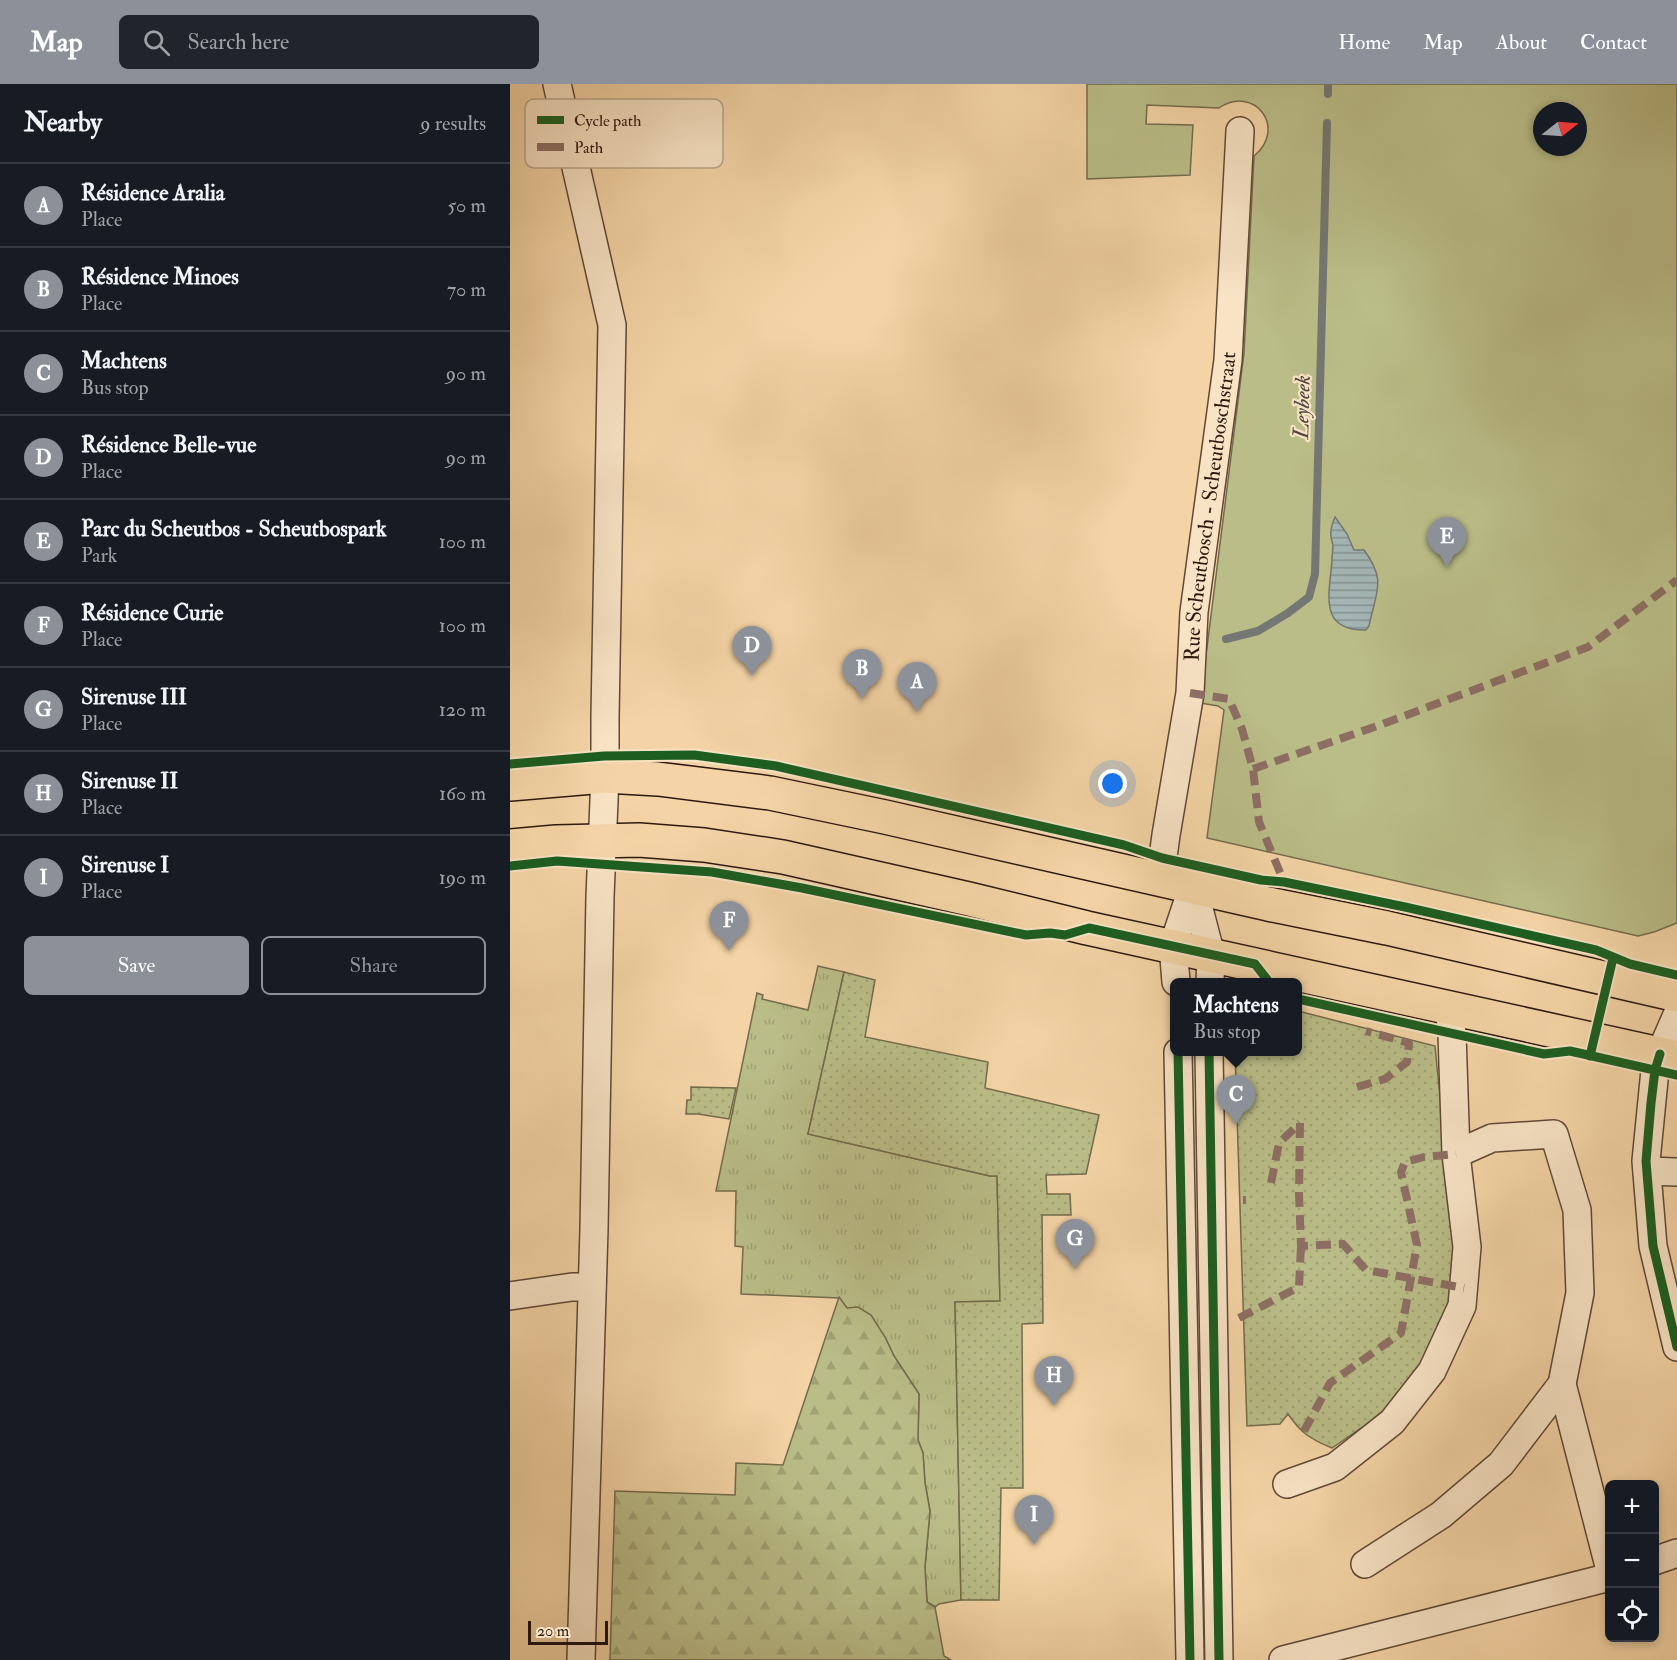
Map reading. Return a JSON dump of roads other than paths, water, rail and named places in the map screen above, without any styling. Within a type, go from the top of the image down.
[{"type":"main road","points":[[510,784],[605,776],[711,784],[770,792],[1677,995]]},
{"type":"main road","points":[[510,846],[639,840],[704,845],[783,857],[1173,946],[1211,968],[1270,978]]},
{"type":"main road","points":[[1302,983],[1449,1008],[1668,1056]]},
{"type":"street","points":[[557,84],[560,99]]},
{"type":"street","name":"Rue Scheutbosch - Scheutboschstraat","points":[[1160,879],[1190,693],[1194,612],[1228,360],[1240,131]]},
{"type":"street","points":[[576,168],[612,325],[605,776],[581,1660]]},
{"type":"street","points":[[1176,978],[1173,946],[1193,886]]},
{"type":"street","points":[[1193,886],[1211,968]]},
{"type":"street","points":[[1287,1484],[1335,1467],[1392,1422],[1432,1371],[1462,1306],[1467,1246],[1456,1154],[1449,1008]]},
{"type":"street","points":[[1677,1015],[1668,1056],[1655,1070],[1646,1161],[1653,1246],[1677,1347]]},
{"type":"street","points":[[1178,1056],[1190,1660]]},
{"type":"street","points":[[1209,1056],[1219,1660]]},
{"type":"street","points":[[1456,1154],[1492,1138],[1554,1134],[1577,1210],[1580,1293],[1562,1384],[1605,1551]]},
{"type":"street","points":[[1647,1171],[1677,1172]]},
{"type":"street","points":[[510,1296],[572,1287],[592,1287]]},
{"type":"street","points":[[1365,1564],[1441,1515],[1501,1464],[1562,1384]]},
{"type":"street","points":[[1184,1393],[1215,1392]]},
{"type":"street","points":[[1659,1559],[1677,1553]]},
{"type":"street","points":[[1283,1660],[1605,1577]]},
{"type":"waterway","name":"Leybeek","points":[[1328,84],[1328,94]]},
{"type":"waterway","name":"Leybeek","points":[[1226,639],[1258,631],[1288,613],[1309,597],[1315,574],[1327,123]]},
{"type":"place","name":"Parc du Scheutbos - Scheutbospark","points":[[1447,567]]},
{"type":"place","name":"Résidence Belle-vue","points":[[752,676]]},
{"type":"place","name":"Résidence Minoes","points":[[862,699]]},
{"type":"place","name":"Résidence Aralia","points":[[917,712]]},
{"type":"place","name":"Résidence Curie","points":[[729,951]]},
{"type":"place","name":"Machtens","points":[[1236,1125]]},
{"type":"place","name":"Sirenuse III","points":[[1075,1269]]},
{"type":"place","name":"Sirenuse II","points":[[1054,1406]]},
{"type":"place","name":"Sirenuse I","points":[[1034,1545]]}]
